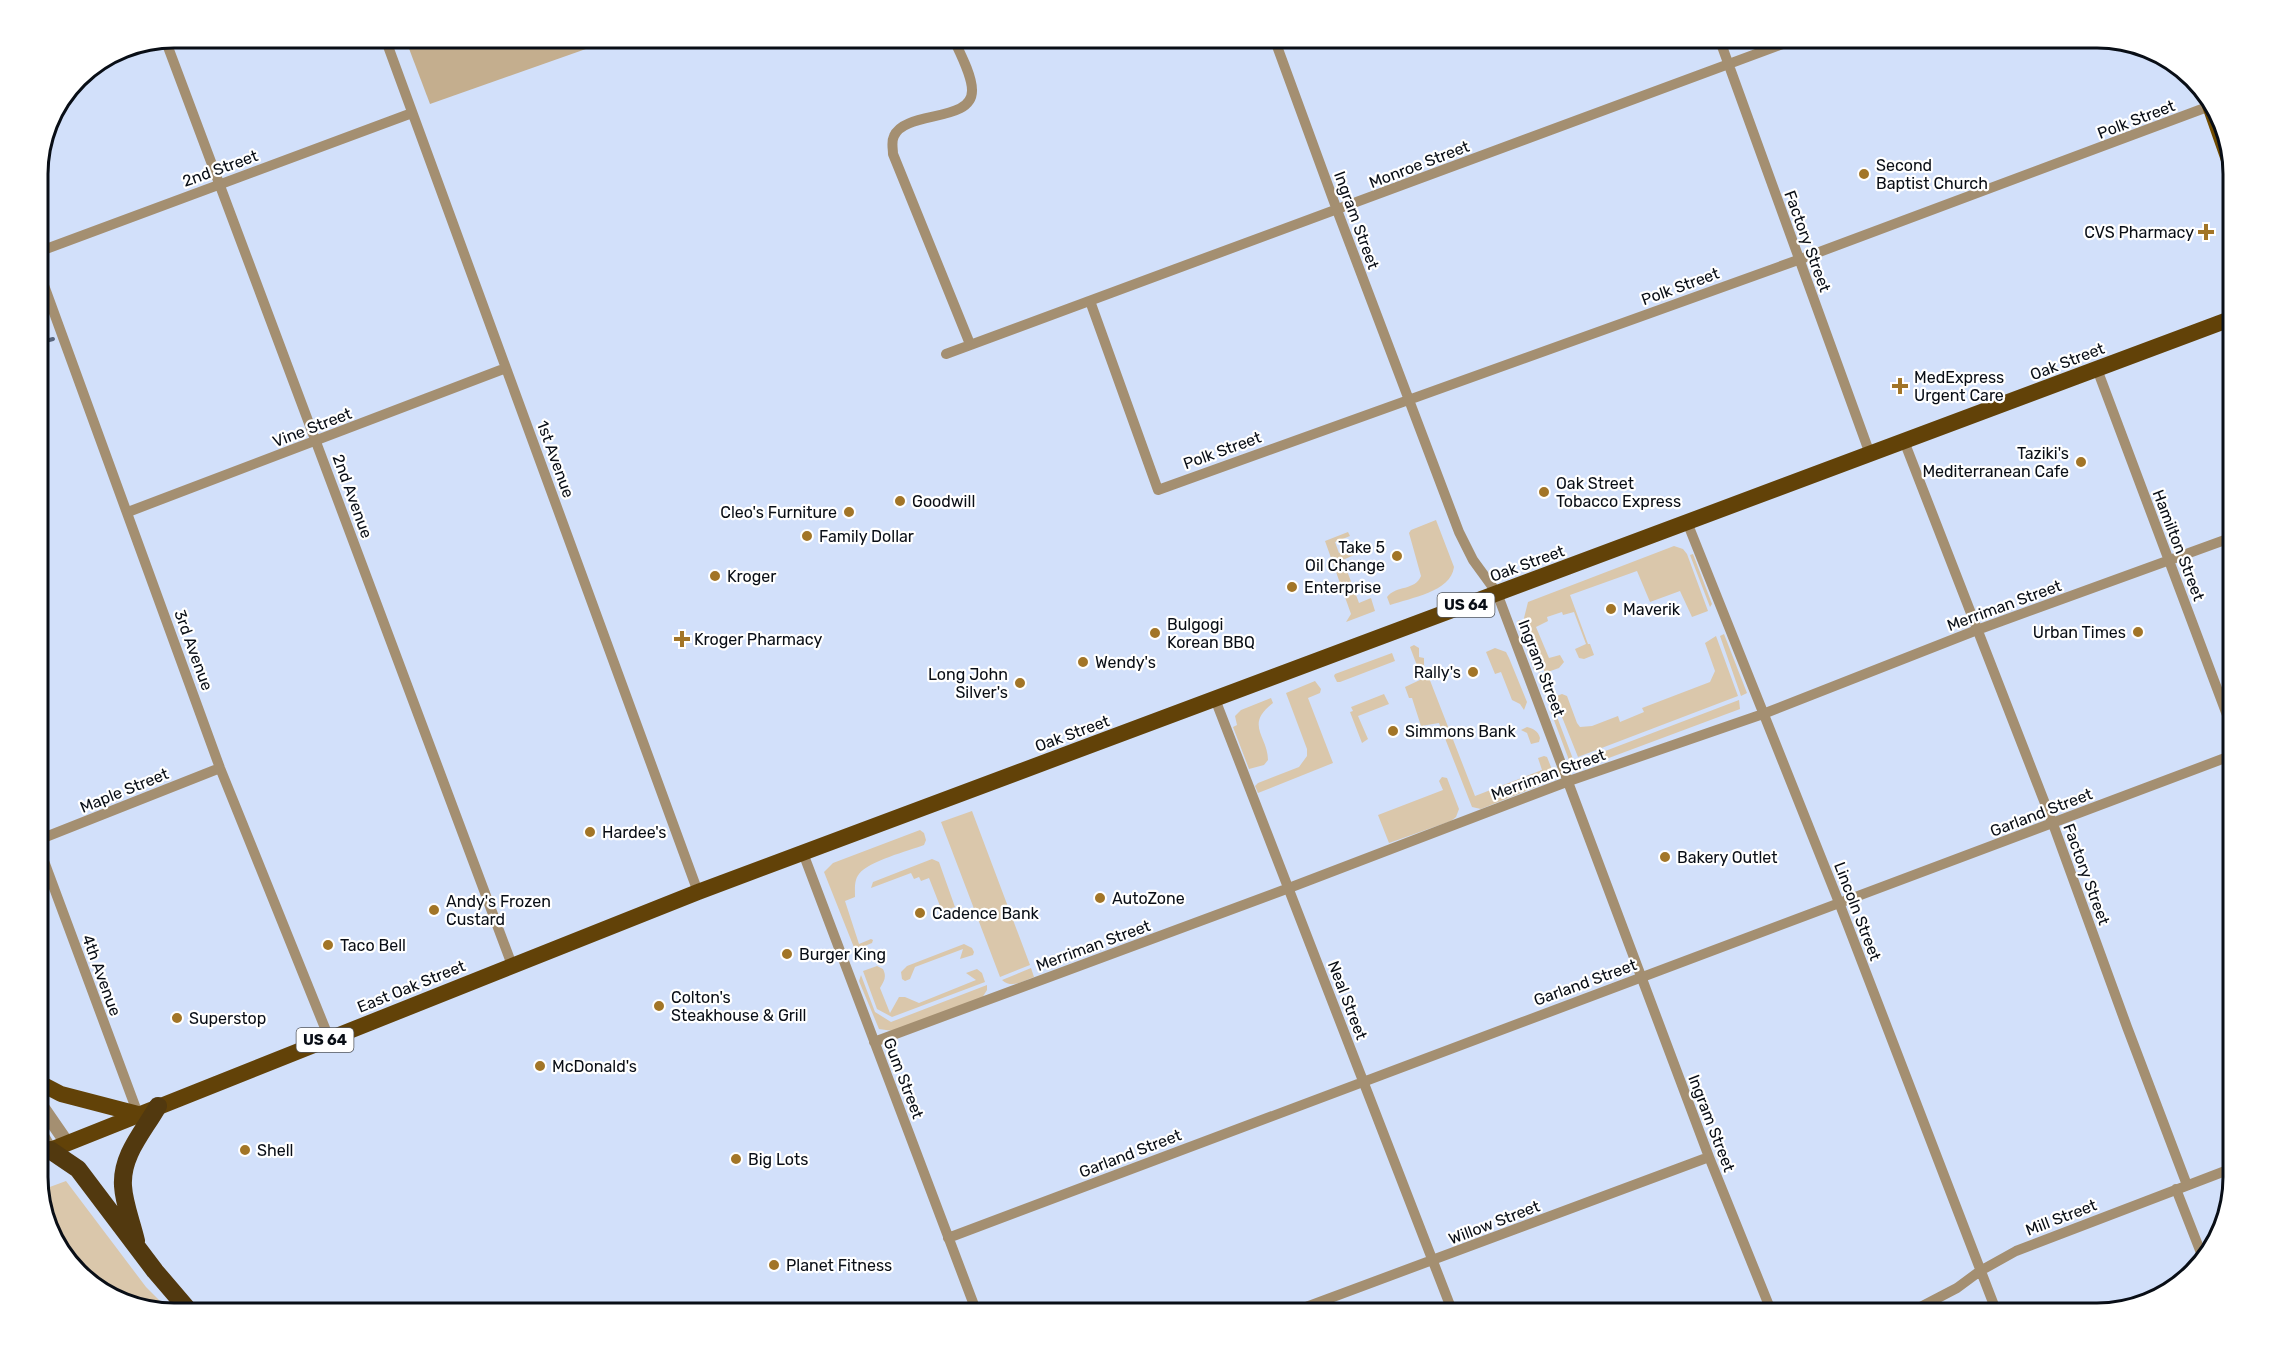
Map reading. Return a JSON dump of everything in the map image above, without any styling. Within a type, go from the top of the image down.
[{"type":"highway","name":"Oak Street","points":[[699,892],[2223,322]]},
{"type":"highway","name":"East Oak Street","points":[[52,1149],[699,892]]},
{"type":"highway","points":[[48,1087],[61,1094],[138,1114]]},
{"type":"highway","points":[[138,1248],[124,1194],[124,1172],[136,1141],[158,1106]]},
{"type":"highway","points":[[52,1149],[78,1169],[182,1303]]},
{"type":"street","name":"2nd Avenue","points":[[169,48],[512,965]]},
{"type":"street","name":"1st Avenue","points":[[388,48],[699,892]]},
{"type":"street","points":[[957,48],[972,90],[970,101],[957,109],[909,123],[896,132],[892,142],[893,154],[970,344]]},
{"type":"street","name":"Ingram Street","points":[[1279,48],[1458,532],[1473,560],[1497,593],[1709,1157],[1768,1303]]},
{"type":"street","name":"Factory Street","points":[[1723,48],[1798,260],[1870,453]]},
{"type":"street","name":"Monroe Street","points":[[946,354],[1771,48]]},
{"type":"street","name":"Polk Street","points":[[1090,301],[1158,490],[1798,260],[2202,104]]},
{"type":"street","name":"2nd Street","points":[[48,248],[412,113]]},
{"type":"street","name":"3rd Avenue","points":[[48,296],[220,768],[329,1038]]},
{"type":"street","name":"Vine Street","points":[[128,512],[506,368]]},
{"type":"street","name":"Hamilton Street","points":[[2097,369],[2223,704]]},
{"type":"street","name":"Factory Street","points":[[1904,441],[2053,824],[2187,1185]]},
{"type":"street","name":"Lincoln Street","points":[[1688,522],[1840,905],[1992,1303]]},
{"type":"street","name":"Merriman Street","points":[[874,1042],[1569,781],[1763,714],[1977,630],[2223,541]]},
{"type":"street","name":"Neal Street","points":[[1215,699],[1449,1303]]},
{"type":"street","name":"Garland Street","points":[[948,1238],[1363,1080],[1840,905],[2223,759]]},
{"type":"street","name":"Maple Street","points":[[48,836],[220,768]]},
{"type":"street","name":"Gum Street","points":[[803,853],[973,1303]]},
{"type":"street","name":"4th Avenue","points":[[48,872],[138,1114]]},
{"type":"street","name":"Willow Street","points":[[1320,1303],[1709,1157]]},
{"type":"street","name":"Mill Street","points":[[1929,1303],[1957,1288],[1980,1270],[2016,1251],[2223,1172]]},
{"type":"street","points":[[2176,1189],[2199,1251]]},
{"type":"shaded area","points":[[409,48],[589,48],[430,104]]},
{"type":"shaded area","points":[[1436,520],[1454,567],[1451,576],[1438,588],[1428,593],[1390,605],[1387,597],[1391,593],[1414,584],[1421,576],[1409,533],[1411,530]]},
{"type":"shaded area","points":[[1348,532],[1350,536],[1335,542],[1339,553],[1353,547],[1356,554],[1343,560],[1359,603],[1371,598],[1375,611],[1346,622],[1351,614],[1325,541]]},
{"type":"shaded area","points":[[1674,546],[1683,549],[1687,554],[1708,611],[1692,617],[1680,591],[1650,602],[1637,571],[1570,595],[1594,655],[1584,659],[1579,658],[1575,649],[1586,644],[1574,612],[1563,615],[1562,612],[1547,617],[1548,621],[1536,627],[1549,658],[1560,655],[1564,662],[1559,668],[1545,673],[1524,618],[1528,602]]},
{"type":"shaded area","points":[[1693,554],[1712,604],[1710,607],[1690,555]]},
{"type":"shaded area","points":[[1520,620],[1540,673],[1534,670],[1517,621]]},
{"type":"shaded area","points":[[1724,634],[1747,693],[1741,696],[1720,636]]},
{"type":"shaded area","points":[[1716,636],[1738,696],[1578,757],[1554,697],[1562,694],[1567,696],[1580,727],[1592,726],[1618,716],[1620,722],[1644,712],[1642,708],[1710,682],[1715,671],[1705,643]]},
{"type":"shaded area","points":[[1414,645],[1419,648],[1419,657],[1424,658],[1424,665],[1475,796],[1542,770],[1538,758],[1544,756],[1547,757],[1555,777],[1553,780],[1481,809],[1472,807],[1439,723],[1421,726],[1412,698],[1409,698],[1405,687],[1422,679],[1410,647]]},
{"type":"shaded area","points":[[1495,648],[1506,652],[1509,658],[1527,702],[1524,710],[1520,704],[1512,700],[1501,672],[1495,674],[1486,652]]},
{"type":"shaded area","points":[[1392,653],[1395,661],[1340,682],[1337,682],[1334,676],[1335,674]]},
{"type":"shaded area","points":[[1315,681],[1321,689],[1320,693],[1308,698],[1333,763],[1258,793],[1255,786],[1258,783],[1299,767],[1307,756],[1307,749],[1286,693]]},
{"type":"shaded area","points":[[1384,694],[1389,704],[1358,716],[1368,739],[1362,743],[1350,712],[1353,711],[1351,707]]},
{"type":"shaded area","points":[[1271,698],[1273,703],[1264,711],[1259,724],[1268,760],[1264,765],[1249,769],[1233,727],[1237,725],[1235,716],[1241,710]]},
{"type":"shaded area","points":[[1739,700],[1740,709],[1582,768],[1579,761]]},
{"type":"shaded area","points":[[1551,701],[1573,759],[1569,760],[1549,707]]},
{"type":"shaded area","points":[[1527,727],[1537,732],[1539,742],[1531,744],[1527,733],[1521,730]]},
{"type":"shaded area","points":[[1442,777],[1447,778],[1459,809],[1456,817],[1451,821],[1389,843],[1378,815],[1443,790],[1439,781]]},
{"type":"shaded area","points":[[972,811],[1030,965],[1000,977],[941,822]]},
{"type":"shaded area","points":[[920,830],[924,833],[926,840],[924,845],[871,865],[857,876],[855,897],[845,901],[859,944],[873,940],[872,943],[855,950],[824,872],[833,863]]},
{"type":"shaded area","points":[[932,859],[939,862],[955,907],[942,911],[929,878],[921,881],[919,877],[914,879],[911,873],[871,888],[873,882]]},
{"type":"shaded area","points":[[964,944],[972,948],[973,955],[960,959],[963,949],[915,967],[910,979],[905,981],[902,979],[901,972],[907,966]]},
{"type":"shaded area","points":[[877,966],[883,969],[885,974],[880,988],[890,1013],[899,997],[919,1003],[976,980],[966,973],[977,969],[982,973],[985,982],[892,1017],[877,1009],[863,971]]},
{"type":"shaded area","points":[[1031,968],[1034,977],[1014,984],[1002,980]]},
{"type":"shaded area","points":[[861,975],[875,1012],[891,1022],[987,985],[987,990],[982,998],[893,1031],[879,1029],[859,981]]},
{"type":"shaded area","points":[[66,1181],[146,1287],[161,1302],[141,1299],[125,1293],[97,1277],[85,1266],[74,1254],[61,1233],[50,1202],[48,1188]]},
{"type":"waterway","points":[[48,340],[53,339]]},
{"type":"place","name":"Second Baptist Church","points":[[1864,174]]},
{"type":"place","name":"CVS Pharmacy","points":[[2206,232]]},
{"type":"place","name":"MedExpress Urgent Care","points":[[1900,386]]},
{"type":"place","name":"Taziki's Mediterranean Cafe","points":[[2081,462]]},
{"type":"place","name":"Oak Street Tobacco Express","points":[[1544,492]]},
{"type":"place","name":"Goodwill","points":[[900,501]]},
{"type":"place","name":"Cleo's Furniture","points":[[849,512]]},
{"type":"place","name":"Family Dollar","points":[[807,536]]},
{"type":"place","name":"Take 5 Oil Change","points":[[1397,556]]},
{"type":"place","name":"Kroger","points":[[715,576]]},
{"type":"place","name":"Enterprise","points":[[1292,587]]},
{"type":"place","name":"Maverik","points":[[1611,609]]},
{"type":"place","name":"Urban Times","points":[[2138,632]]},
{"type":"place","name":"Bulgogi Korean BBQ","points":[[1155,633]]},
{"type":"place","name":"Kroger Pharmacy","points":[[682,639]]},
{"type":"place","name":"Wendy's","points":[[1083,662]]},
{"type":"place","name":"Rally's","points":[[1473,672]]},
{"type":"place","name":"Long John Silver's","points":[[1020,683]]},
{"type":"place","name":"Simmons Bank","points":[[1393,731]]},
{"type":"place","name":"Hardee's","points":[[590,832]]},
{"type":"place","name":"Bakery Outlet","points":[[1665,857]]},
{"type":"place","name":"AutoZone","points":[[1100,898]]},
{"type":"place","name":"Andy's Frozen Custard","points":[[434,910]]},
{"type":"place","name":"Cadence Bank","points":[[920,913]]},
{"type":"place","name":"Taco Bell","points":[[328,945]]},
{"type":"place","name":"Burger King","points":[[787,954]]},
{"type":"place","name":"Colton's Steakhouse & Grill","points":[[659,1006]]},
{"type":"place","name":"Superstop","points":[[177,1018]]},
{"type":"place","name":"McDonald's","points":[[540,1066]]},
{"type":"place","name":"Shell","points":[[245,1150]]},
{"type":"place","name":"Big Lots","points":[[736,1159]]},
{"type":"place","name":"Planet Fitness","points":[[774,1265]]}]
